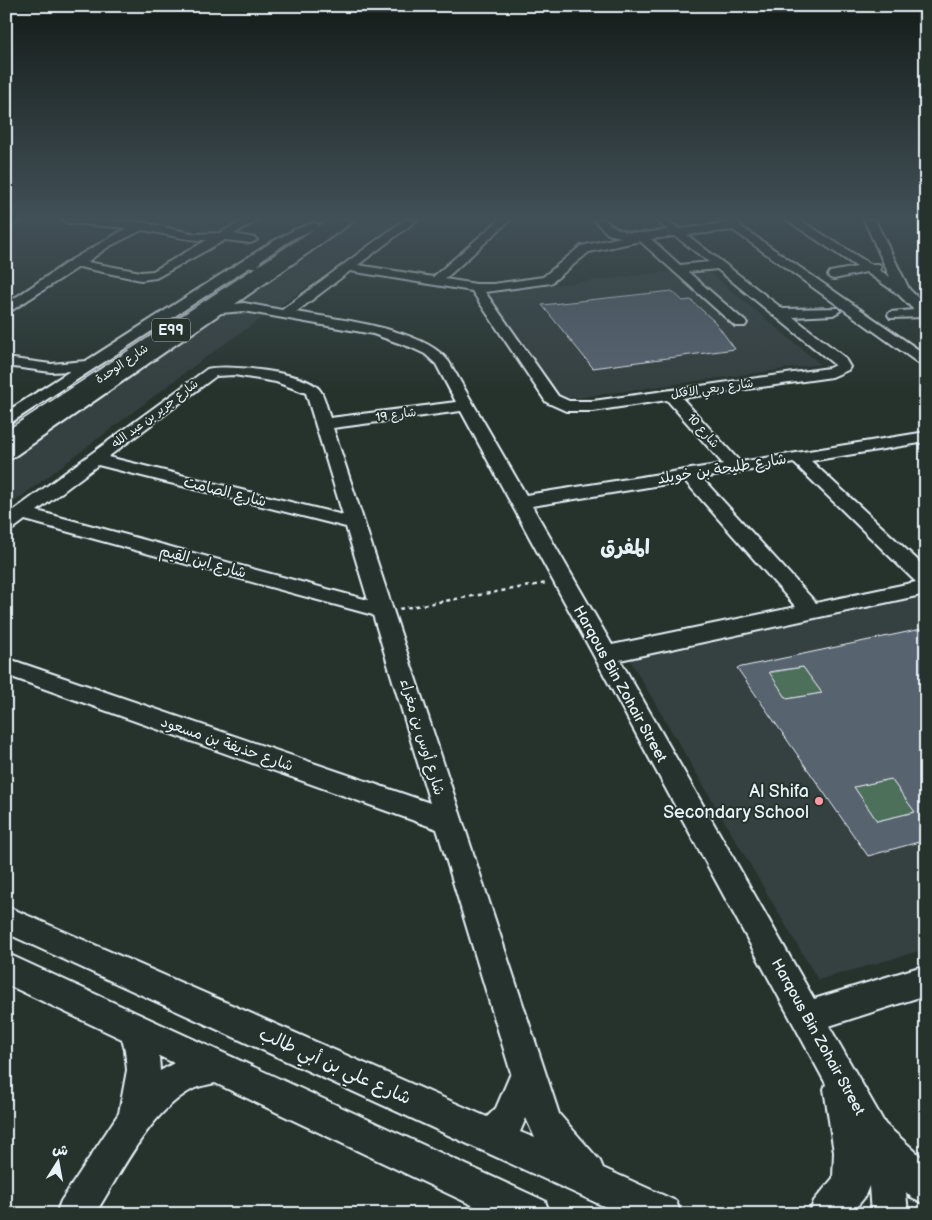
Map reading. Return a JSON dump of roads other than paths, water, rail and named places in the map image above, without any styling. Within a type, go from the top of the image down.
[{"type":"main road","name":"شارع الوحدة","points":[[6,427],[38,402],[230,277]]},
{"type":"main road","name":"شارع الوحدة","points":[[13,442],[255,277]]},
{"type":"street","points":[[9,305],[53,277]]},
{"type":"street","points":[[188,324],[216,310],[239,302],[273,277]]},
{"type":"street","points":[[239,302],[286,313],[335,277]]},
{"type":"street","points":[[410,277],[476,288],[493,288],[547,280],[551,277]]},
{"type":"street","points":[[436,281],[441,277]]},
{"type":"street","points":[[686,277],[740,323]]},
{"type":"street","points":[[735,277],[780,313],[834,312]]},
{"type":"street","points":[[808,277],[926,362]]},
{"type":"street","points":[[882,277],[903,291],[925,313]]},
{"type":"street","points":[[897,277],[903,291]]},
{"type":"street","name":"شارع ربعي الافكل","points":[[476,288],[552,399],[566,406],[593,406],[842,369],[842,364],[780,313]]},
{"type":"street","name":"Harqous Bin Zohair Street","points":[[286,313],[376,330],[399,337],[430,351],[442,362],[562,581],[873,1136]]},
{"type":"street","points":[[894,315],[925,313]]},
{"type":"street","points":[[6,419],[38,402],[67,380],[121,348]]},
{"type":"street","points":[[6,362],[51,368],[92,364]]},
{"type":"street","points":[[51,368],[67,380]]},
{"type":"street","name":"شارع جرير بن عبد الله","points":[[6,525],[206,376],[217,370],[232,369],[292,382],[313,391],[317,401]]},
{"type":"street","name":"شارع 10","points":[[671,395],[735,467]]},
{"type":"street","name":"شارع أوس بن مغراء","points":[[317,401],[528,1074],[546,1125],[594,1182]]},
{"type":"street","name":"شارع 19","points":[[324,424],[466,405]]},
{"type":"street","name":"شارع طليحة بن خويلد","points":[[519,502],[926,437]]},
{"type":"street","points":[[6,454],[13,442]]},
{"type":"street","points":[[797,457],[926,580]]},
{"type":"street","name":"شارع الصامت","points":[[94,459],[356,524]]},
{"type":"street","points":[[690,474],[811,611]]},
{"type":"street","name":"شارع ابن القيم","points":[[22,513],[383,612]]},
{"type":"street","points":[[604,655],[926,587]]},
{"type":"street","name":"شارع حذيفة بن مسعود","points":[[6,666],[448,821]]},
{"type":"street","name":"شارع علي بن أبي طالب","points":[[6,919],[489,1134],[663,1214]]},
{"type":"street","points":[[6,968],[532,1214]]},
{"type":"street","points":[[807,1017],[926,980]]},
{"type":"street","points":[[134,1028],[141,1043],[144,1059],[144,1078],[135,1118]]},
{"type":"street","points":[[74,1214],[135,1118],[148,1101],[169,1083],[198,1069],[216,1066]]},
{"type":"street","points":[[827,1214],[850,1185],[852,1152],[837,1072]]},
{"type":"street","points":[[489,1134],[499,1131],[510,1121],[516,1101],[528,1074]]},
{"type":"street","points":[[873,1136],[926,1186]]},
{"type":"street","points":[[873,1136],[888,1190],[890,1214]]},
{"type":"place","name":"Al Shifa Secondary School","points":[[819,801]]},
{"type":"district","name":"المفرق","points":[[625,548]]}]
